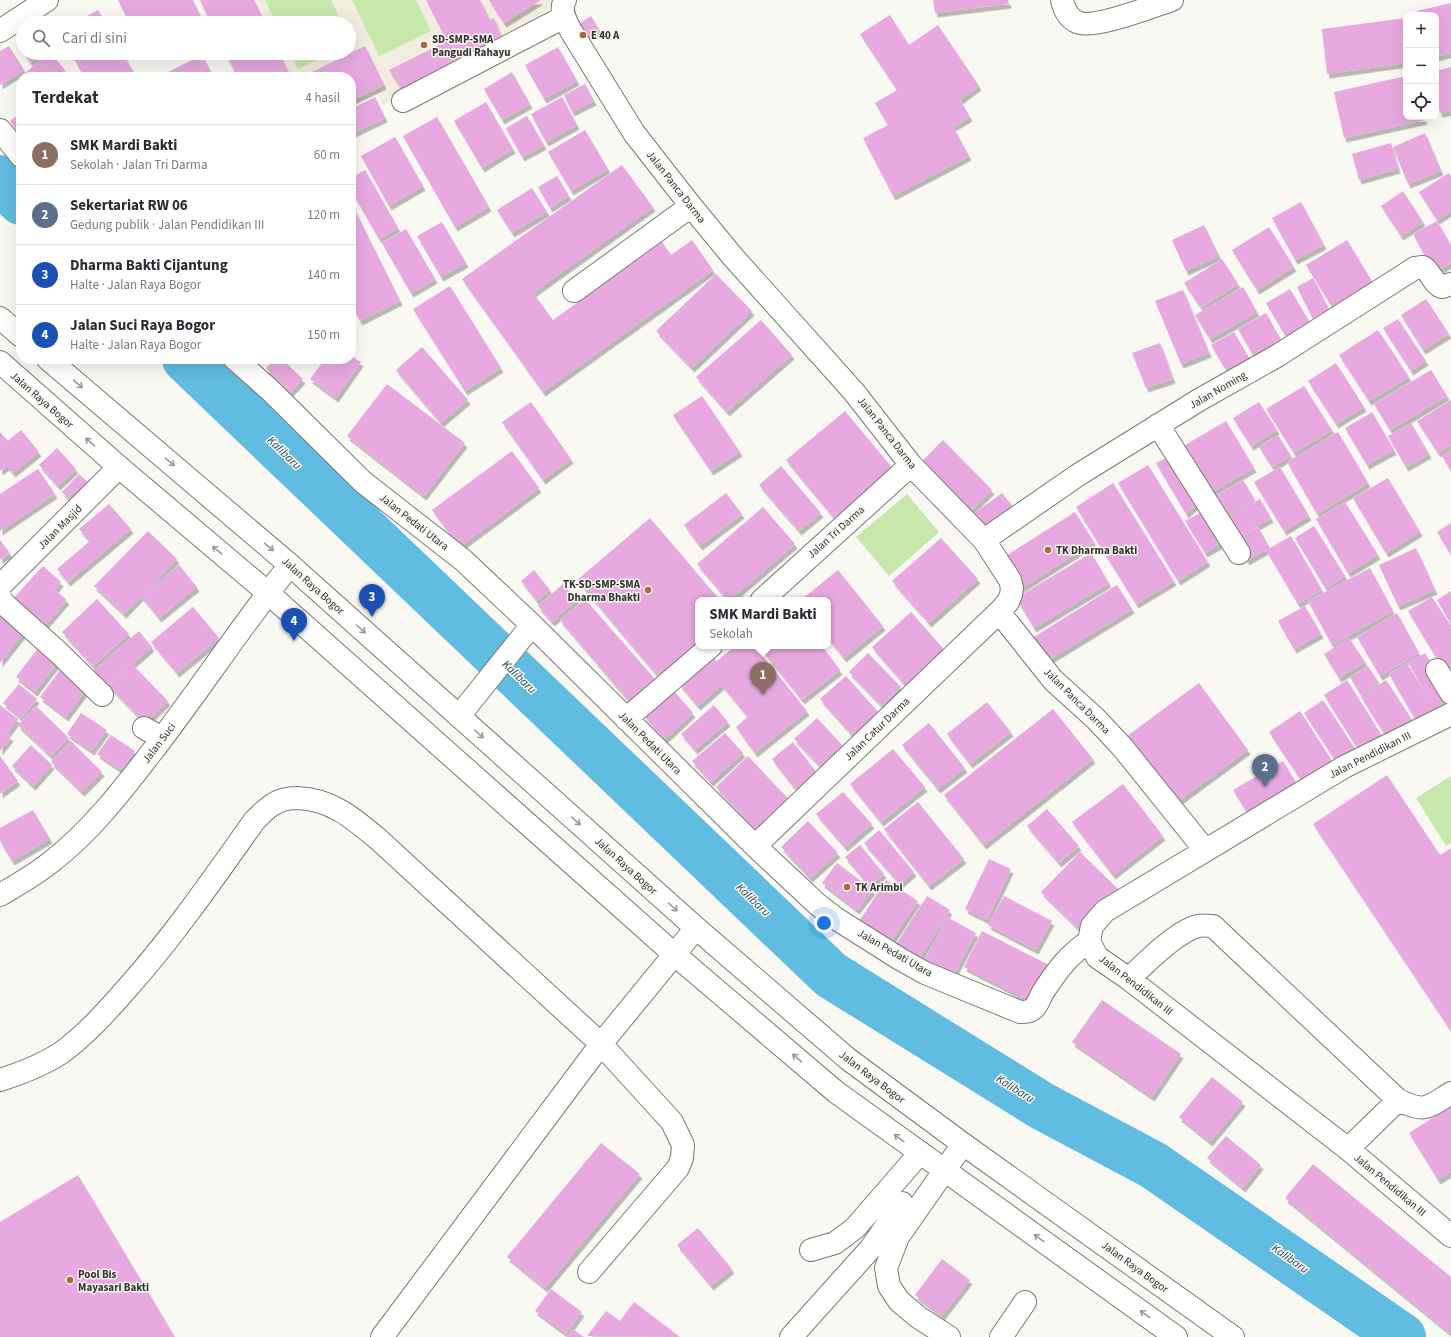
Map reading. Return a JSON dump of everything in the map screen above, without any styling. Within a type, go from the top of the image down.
[{"type":"main road","points":[[23,16],[47,0]]},
{"type":"main road","points":[[1062,0],[1064,9],[1071,18],[1078,23],[1088,23],[1123,16],[1172,0]]},
{"type":"main road","points":[[403,101],[564,9]]},
{"type":"main road","name":"Jalan Panca Darma","points":[[564,9],[634,133],[690,206],[733,257],[854,392],[911,465],[984,540],[1010,580],[1012,588],[1008,602],[999,612],[1053,680],[1096,719],[1123,748],[1205,850]]},
{"type":"main road","points":[[0,31],[16,20]]},
{"type":"main road","points":[[0,130],[16,150]]},
{"type":"main road","points":[[574,291],[690,206]]},
{"type":"main road","name":"Jalan Noming","points":[[984,540],[1078,475],[1198,400],[1277,356],[1415,268],[1423,267],[1428,270],[1438,286],[1442,287],[1451,284]]},
{"type":"main road","points":[[0,318],[16,332]]},
{"type":"main road","name":"Jalan Raya Bogor","points":[[0,362],[119,467],[268,593],[674,954],[836,1092],[1176,1337]]},
{"type":"main road","name":"Jalan Raya Bogor","points":[[54,364],[290,565],[696,928],[848,1059],[963,1144],[1233,1337]]},
{"type":"main road","name":"Jalan Pedati Utara","points":[[241,364],[270,390],[364,482],[463,560],[755,846],[817,904],[835,918],[925,973],[1020,1012],[1028,1012],[1035,1007],[1042,993],[1059,967],[1074,952],[1089,941]]},
{"type":"main road","points":[[1158,425],[1239,553]]},
{"type":"main road","name":"Jalan Tri Darma","points":[[765,597],[911,465]]},
{"type":"main road","name":"Jalan Masjid","points":[[0,586],[119,467]]},
{"type":"main road","name":"Jalan Suci","points":[[0,895],[50,863],[101,815],[126,786],[153,733],[290,565]]},
{"type":"main road","points":[[0,597],[3,603],[59,653],[102,695]]},
{"type":"main road","name":"Jalan Catur Darma","points":[[755,846],[999,612]]},
{"type":"main road","points":[[459,716],[532,626]]},
{"type":"main road","points":[[626,719],[708,649]]},
{"type":"main road","points":[[1437,670],[1451,693]]},
{"type":"main road","name":"Jalan Pendidikan III","points":[[1451,714],[1344,767],[1105,911],[1092,926],[1089,941],[1097,957],[1129,979],[1348,1150],[1451,1236]]},
{"type":"main road","points":[[0,1080],[34,1068],[61,1053],[111,1007],[158,954],[255,820],[274,804],[289,798],[310,799],[329,805],[354,819],[378,839],[601,1044],[672,1122],[683,1145],[682,1158],[678,1168],[589,1272]]},
{"type":"main road","points":[[1129,979],[1147,961],[1184,932],[1198,926],[1213,926],[1398,1100],[1412,1107],[1428,1108],[1451,1093]]},
{"type":"main road","points":[[382,1337],[601,1044],[696,928]]},
{"type":"main road","points":[[1348,1150],[1398,1100]]},
{"type":"main road","points":[[811,1250],[835,1243],[856,1228],[932,1161],[963,1144]]},
{"type":"main road","points":[[791,1337],[871,1248],[932,1161]]},
{"type":"main road","points":[[932,1161],[898,1237],[886,1268],[889,1286],[899,1301],[918,1318],[949,1337]]},
{"type":"main road","points":[[1001,1337],[1025,1302]]},
{"type":"shaded area","name":"SD-SMP-SMA Pangudi Rahayu","points":[[198,0],[558,0],[513,37],[383,106],[378,93],[356,104],[356,72],[233,72],[227,60],[356,60],[356,16],[206,16]]},
{"type":"green space","points":[[265,0],[331,0],[339,16],[273,16]]},
{"type":"green space","points":[[352,0],[416,0],[431,31],[379,56]]},
{"type":"green space","points":[[294,60],[317,60],[298,69]]},
{"type":"green space","points":[[907,494],[939,532],[889,576],[856,537]]},
{"type":"green space","points":[[1451,776],[1451,843],[1446,846],[1416,798]]},
{"type":"building","points":[[118,0],[193,0],[200,16],[126,16]]},
{"type":"building","points":[[200,0],[254,0],[262,16],[208,16]]},
{"type":"building","points":[[426,0],[480,0],[490,20],[494,18],[502,39],[402,90],[389,70],[447,41]]},
{"type":"building","points":[[489,0],[541,0],[504,23]]},
{"type":"building","points":[[933,0],[1008,0],[1009,4],[935,13]]},
{"type":"building","points":[[1451,3],[1451,53],[1439,56],[1439,12],[1417,11]]},
{"type":"building","points":[[98,10],[102,16],[87,16]]},
{"type":"building","points":[[890,15],[909,45],[938,25],[979,86],[960,100],[970,117],[953,127],[969,156],[893,196],[863,138],[888,125],[875,103],[897,90],[860,34]]},
{"type":"building","name":"E 40 A","points":[[591,16],[599,29],[580,42],[571,29]]},
{"type":"building","points":[[1403,18],[1403,63],[1327,74],[1322,29]]},
{"type":"building","points":[[9,46],[16,57],[16,60],[18,60],[24,70],[16,72],[16,75],[0,85],[0,51]]},
{"type":"building","points":[[365,46],[384,85],[356,99],[356,72],[312,72],[337,60],[356,60],[356,50]]},
{"type":"building","points":[[558,47],[577,81],[544,99],[525,65]]},
{"type":"building","points":[[41,60],[57,60],[65,70],[63,72],[26,72]]},
{"type":"building","points":[[75,60],[127,60],[133,72],[81,72]]},
{"type":"building","points":[[192,60],[205,60],[211,72],[168,72]]},
{"type":"building","points":[[229,60],[282,60],[288,72],[235,72]]},
{"type":"building","points":[[1451,67],[1451,111],[1440,113],[1439,109],[1439,70]]},
{"type":"building","points":[[512,72],[530,104],[502,120],[484,89]]},
{"type":"building","points":[[1403,77],[1403,120],[1425,120],[1344,138],[1334,92]]},
{"type":"building","points":[[585,84],[594,101],[572,112],[564,95]]},
{"type":"building","points":[[375,97],[385,118],[356,132],[356,106]]},
{"type":"building","points":[[562,97],[577,125],[546,142],[531,114]]},
{"type":"building","points":[[486,102],[513,149],[482,168],[454,121]]},
{"type":"building","points":[[527,116],[544,145],[522,157],[506,128]]},
{"type":"building","points":[[16,117],[16,129],[10,121]]},
{"type":"building","points":[[437,117],[489,207],[455,227],[403,136]]},
{"type":"building","points":[[585,130],[608,169],[571,191],[548,152]]},
{"type":"building","points":[[1425,133],[1441,171],[1408,184],[1393,147]]},
{"type":"building","points":[[395,137],[423,186],[389,206],[361,156]]},
{"type":"building","points":[[1391,143],[1398,169],[1359,180],[1352,154]]},
{"type":"building","points":[[622,165],[653,207],[533,293],[553,320],[662,242],[671,255],[692,240],[713,270],[543,392],[462,279]]},
{"type":"building","points":[[365,170],[398,228],[379,239],[356,199],[356,175]]},
{"type":"building","points":[[1449,173],[1451,176],[1451,211],[1437,220],[1419,192]]},
{"type":"building","points":[[557,176],[569,196],[550,208],[538,187]]},
{"type":"building","points":[[532,188],[547,212],[512,233],[497,210]]},
{"type":"building","points":[[1403,191],[1423,222],[1401,236],[1381,206]]},
{"type":"building","points":[[1301,202],[1324,245],[1295,260],[1272,218]]},
{"type":"building","points":[[356,212],[400,301],[360,321],[356,313]]},
{"type":"building","points":[[1437,221],[1451,245],[1451,263],[1434,273],[1413,234]]},
{"type":"building","points":[[442,222],[466,263],[441,277],[417,236]]},
{"type":"building","points":[[1204,225],[1219,256],[1186,271],[1172,240]]},
{"type":"building","points":[[1269,227],[1294,267],[1257,290],[1232,250]]},
{"type":"building","points":[[406,229],[435,279],[411,293],[382,243]]},
{"type":"building","points":[[1347,240],[1376,288],[1335,312],[1306,265]]},
{"type":"building","points":[[1222,259],[1238,284],[1201,308],[1184,283]]},
{"type":"building","points":[[716,274],[752,311],[692,368],[656,331]]},
{"type":"building","points":[[1313,278],[1332,315],[1315,323],[1297,287]]},
{"type":"building","points":[[450,286],[501,368],[465,391],[413,309]]},
{"type":"building","points":[[1243,287],[1257,312],[1210,339],[1195,315]]},
{"type":"building","points":[[1290,289],[1313,328],[1289,342],[1266,303]]},
{"type":"building","points":[[1183,290],[1209,353],[1181,364],[1155,301]]},
{"type":"building","points":[[1426,299],[1449,334],[1423,350],[1401,315]]},
{"type":"building","points":[[1266,313],[1285,347],[1258,363],[1238,329]]},
{"type":"building","points":[[1398,319],[1426,361],[1411,371],[1383,328]]},
{"type":"building","points":[[761,320],[792,355],[727,412],[696,377]]},
{"type":"building","points":[[1378,330],[1409,377],[1369,401],[1339,355]]},
{"type":"building","points":[[1234,332],[1253,365],[1231,378],[1211,345]]},
{"type":"building","points":[[1160,343],[1173,379],[1146,388],[1132,353]]},
{"type":"building","points":[[422,347],[468,400],[441,423],[396,370]]},
{"type":"building","points":[[356,359],[361,362],[336,398],[310,379],[321,364],[356,364]]},
{"type":"building","points":[[1336,363],[1364,407],[1336,424],[1308,381]]},
{"type":"building","points":[[270,364],[287,364],[303,379],[291,392],[266,368]]},
{"type":"building","points":[[1431,370],[1447,396],[1390,430],[1374,404]]},
{"type":"building","points":[[387,384],[465,443],[424,496],[347,436]]},
{"type":"building","points":[[1304,386],[1332,430],[1294,453],[1266,409]]},
{"type":"building","points":[[702,396],[740,452],[711,471],[673,415]]},
{"type":"building","points":[[1451,400],[1451,445],[1438,453],[1417,421]]},
{"type":"building","points":[[531,402],[571,459],[543,480],[502,422]]},
{"type":"building","points":[[1259,402],[1277,430],[1251,446],[1233,418]]},
{"type":"building","points":[[845,411],[895,471],[836,520],[786,460]]},
{"type":"building","points":[[1372,412],[1394,450],[1367,465],[1345,428]]},
{"type":"building","points":[[1226,421],[1254,468],[1207,495],[1180,448]]},
{"type":"building","points":[[1411,423],[1429,454],[1406,467],[1388,436]]},
{"type":"building","points":[[21,430],[39,452],[13,473],[7,466],[0,471],[0,432],[8,441]]},
{"type":"building","points":[[1338,432],[1368,483],[1317,514],[1287,462]]},
{"type":"building","points":[[1278,435],[1291,456],[1272,467],[1259,447]]},
{"type":"building","points":[[943,440],[992,490],[967,515],[917,466]]},
{"type":"building","points":[[57,448],[76,469],[58,486],[39,465]]},
{"type":"building","points":[[1451,450],[1451,471],[1442,456]]},
{"type":"building","points":[[512,451],[539,488],[460,547],[432,510]]},
{"type":"building","points":[[1172,455],[1201,501],[1186,514],[1156,463]]},
{"type":"building","points":[[1148,465],[1208,562],[1178,581],[1118,483]]},
{"type":"building","points":[[781,466],[821,513],[799,531],[759,485]]},
{"type":"building","points":[[1280,467],[1309,516],[1284,531],[1254,482]]},
{"type":"building","points":[[38,469],[55,494],[0,531],[0,494]]},
{"type":"building","points":[[79,474],[91,485],[73,503],[62,492]]},
{"type":"building","points":[[1388,478],[1420,532],[1386,553],[1353,498]]},
{"type":"building","points":[[1243,480],[1255,500],[1227,516],[1215,496]]},
{"type":"building","points":[[1113,483],[1174,581],[1136,604],[1076,507]]},
{"type":"building","points":[[726,493],[742,514],[700,546],[684,525]]},
{"type":"building","points":[[1002,493],[1014,508],[983,531],[972,515]]},
{"type":"building","points":[[1260,499],[1271,518],[1235,539],[1224,520]]},
{"type":"building","points":[[1345,502],[1378,555],[1348,573],[1316,519]]},
{"type":"building","points":[[109,504],[131,529],[68,582],[57,569],[90,541],[79,529]]},
{"type":"building","points":[[763,507],[795,544],[733,597],[725,597],[697,564]]},
{"type":"building","points":[[1207,509],[1224,542],[1205,553],[1185,521]]},
{"type":"building","name":"TK Dharma Bakti","points":[[1075,512],[1094,542],[1020,589],[1001,559]]},
{"type":"building","name":"TK-SD-SMP-SMA Dharma Bhakti","points":[[650,518],[717,597],[695,597],[695,649],[662,681],[577,580]]},
{"type":"building","points":[[1451,523],[1451,555],[1437,532]]},
{"type":"building","points":[[1314,526],[1345,576],[1326,589],[1295,538]]},
{"type":"building","points":[[1258,527],[1270,548],[1291,536],[1322,590],[1298,604],[1266,550],[1247,561],[1235,541]]},
{"type":"building","points":[[148,531],[177,559],[124,614],[94,586]]},
{"type":"building","points":[[941,538],[978,579],[929,623],[892,581]]},
{"type":"building","points":[[0,540],[10,553],[0,560]]},
{"type":"building","points":[[1416,548],[1435,590],[1398,606],[1379,565]]},
{"type":"building","points":[[1091,553],[1109,583],[1034,628],[1016,598]]},
{"type":"building","points":[[179,565],[197,587],[159,618],[141,596]]},
{"type":"building","points":[[43,566],[61,582],[55,590],[67,600],[40,631],[9,603]]},
{"type":"building","points":[[1370,568],[1393,611],[1332,645],[1308,601]]},
{"type":"building","points":[[534,570],[550,590],[537,601],[521,581]]},
{"type":"building","points":[[838,570],[883,626],[844,658],[831,642],[831,597],[805,597]]},
{"type":"building","points":[[563,584],[577,600],[552,622],[538,606]]},
{"type":"building","points":[[1117,585],[1132,609],[1044,663],[1029,640]]},
{"type":"building","points":[[1451,591],[1451,624],[1437,600]]},
{"type":"building","points":[[1432,597],[1451,626],[1451,682],[1408,611]]},
{"type":"building","points":[[97,599],[129,634],[93,666],[62,632]]},
{"type":"building","points":[[585,599],[661,686],[635,708],[560,620]]},
{"type":"building","points":[[1305,606],[1321,634],[1294,649],[1278,621]]},
{"type":"building","points":[[193,607],[219,638],[177,673],[151,642]]},
{"type":"building","points":[[0,610],[26,630],[0,663]]},
{"type":"building","points":[[911,612],[948,654],[909,689],[872,647]]},
{"type":"building","points":[[1397,613],[1419,653],[1380,676],[1357,637]]},
{"type":"building","points":[[139,631],[152,647],[100,692],[87,676]]},
{"type":"building","points":[[1349,638],[1365,662],[1339,678],[1324,654]]},
{"type":"building","points":[[39,647],[58,662],[35,692],[16,677]]},
{"type":"building","points":[[731,649],[757,649],[807,711],[755,753],[736,727],[748,717],[722,685],[698,706],[679,684],[712,656],[717,661]]},
{"type":"building","points":[[761,649],[824,649],[840,670],[802,700]]},
{"type":"building","points":[[868,653],[901,687],[882,706],[849,672]]},
{"type":"building","points":[[1425,653],[1451,698],[1451,708],[1419,726],[1389,674],[1407,663],[1430,702],[1408,662]]},
{"type":"building","points":[[132,664],[168,701],[145,723],[109,686]]},
{"type":"building","points":[[63,666],[89,686],[66,717],[40,697]]},
{"type":"building","points":[[1368,666],[1379,683],[1361,695],[1350,677]]},
{"type":"building","points":[[846,676],[880,714],[854,737],[820,699]]},
{"type":"building","points":[[1347,680],[1384,739],[1361,754],[1324,695]]},
{"type":"building","points":[[1386,680],[1415,724],[1389,741],[1361,697]]},
{"type":"building","points":[[1199,683],[1248,750],[1176,803],[1127,736]]},
{"type":"building","points":[[19,684],[37,699],[21,718],[3,703]]},
{"type":"building","points":[[673,690],[693,713],[665,739],[644,716]]},
{"type":"building","points":[[1323,700],[1358,753],[1339,766],[1304,713]]},
{"type":"building","points":[[987,702],[1011,732],[970,764],[947,734]]},
{"type":"building","points":[[0,705],[18,719],[7,734],[11,737],[0,751]]},
{"type":"building","points":[[714,705],[728,722],[695,750],[681,734]]},
{"type":"building","points":[[36,706],[69,738],[51,756],[18,725]]},
{"type":"building","points":[[1053,709],[1093,759],[984,845],[944,795]]},
{"type":"building","points":[[1300,711],[1336,767],[1305,786],[1269,732]]},
{"type":"building","points":[[81,713],[107,730],[92,751],[67,734]]},
{"type":"building","points":[[817,718],[845,748],[823,769],[794,739]]},
{"type":"building","points":[[929,723],[965,768],[938,789],[902,745]]},
{"type":"building","points":[[725,733],[743,753],[711,782],[692,761]]},
{"type":"building","points":[[111,735],[135,751],[121,770],[97,754]]},
{"type":"building","points":[[71,741],[102,772],[82,792],[51,762]]},
{"type":"building","points":[[793,742],[821,778],[800,795],[772,759]]},
{"type":"building","points":[[31,745],[52,765],[33,786],[12,766]]},
{"type":"building","points":[[893,749],[925,787],[881,822],[850,784]]},
{"type":"building","points":[[0,756],[18,781],[0,794]]},
{"type":"building","points":[[748,756],[796,807],[763,837],[716,787]]},
{"type":"building","points":[[1283,761],[1297,784],[1248,814],[1233,790]]},
{"type":"building","points":[[1387,775],[1440,855],[1451,848],[1451,1031],[1313,824]]},
{"type":"building","points":[[1123,784],[1163,836],[1113,875],[1072,822]]},
{"type":"building","points":[[843,792],[872,824],[845,847],[816,814]]},
{"type":"building","points":[[918,802],[964,859],[929,886],[884,829]]},
{"type":"building","points":[[1047,809],[1079,846],[1059,863],[1027,826]]},
{"type":"building","points":[[33,810],[50,839],[12,861],[0,841],[0,828]]},
{"type":"building","points":[[808,821],[838,853],[810,878],[781,847]]},
{"type":"building","points":[[879,830],[914,872],[900,884],[864,843]]},
{"type":"building","points":[[860,845],[884,874],[870,886],[845,857]]},
{"type":"building","points":[[1080,852],[1119,890],[1080,930],[1041,892]]},
{"type":"building","points":[[989,859],[1011,869],[987,920],[965,909]]},
{"type":"building","name":"TK Arimbi","points":[[837,863],[873,890],[857,910],[822,883]]},
{"type":"building","points":[[886,880],[918,901],[892,940],[860,920]]},
{"type":"building","points":[[927,896],[950,910],[918,961],[895,946]]},
{"type":"building","points":[[1004,896],[1052,921],[1036,950],[988,925]]},
{"type":"building","points":[[947,917],[976,933],[953,976],[924,961]]},
{"type":"building","points":[[982,931],[1051,966],[1032,1002],[964,967]]},
{"type":"building","points":[[1102,1000],[1181,1054],[1152,1097],[1072,1042]]},
{"type":"building","points":[[1212,1077],[1243,1102],[1210,1142],[1179,1117]]},
{"type":"building","points":[[1451,1106],[1451,1172],[1438,1180],[1409,1133]]},
{"type":"building","points":[[1226,1136],[1261,1165],[1243,1188],[1207,1158]]},
{"type":"building","points":[[601,1143],[640,1174],[545,1288],[507,1257]]},
{"type":"building","points":[[1313,1164],[1451,1277],[1451,1334],[1285,1198]]},
{"type":"building","name":"Pool Bis Mayasari Bakti","points":[[78,1175],[175,1337],[0,1337],[0,1222]]},
{"type":"building","points":[[698,1228],[732,1269],[711,1286],[677,1245]]},
{"type":"building","points":[[942,1259],[970,1280],[942,1316],[915,1295]]},
{"type":"building","points":[[551,1289],[582,1312],[566,1334],[535,1311]]},
{"type":"building","points":[[634,1302],[680,1337],[587,1336],[606,1311],[620,1321]]},
{"type":"building","points":[[573,1329],[584,1337],[567,1337]]},
{"type":"waterway","name":"Kalibaru","points":[[0,179],[16,196]]},
{"type":"waterway","name":"Kalibaru","points":[[191,364],[831,975],[1042,1106],[1153,1165],[1402,1337]]},
{"type":"place","name":"E 40 A","points":[[583,35]]},
{"type":"place","name":"SD-SMP-SMA Pangudi Rahayu","points":[[424,45]]},
{"type":"place","name":"TK Dharma Bakti","points":[[1048,550]]},
{"type":"place","name":"TK-SD-SMP-SMA Dharma Bhakti","points":[[648,590]]},
{"type":"place","name":"Dharma Bakti Cijantung","points":[[372,617]]},
{"type":"place","name":"Jalan Suci Raya Bogor","points":[[294,641]]},
{"type":"place","name":"SMK Mardi Bakti","points":[[763,695]]},
{"type":"place","name":"Sekertariat RW 06","points":[[1265,787]]},
{"type":"place","name":"TK Arimbi","points":[[847,887]]},
{"type":"place","name":"Pool Bis Mayasari Bakti","points":[[70,1280]]}]
